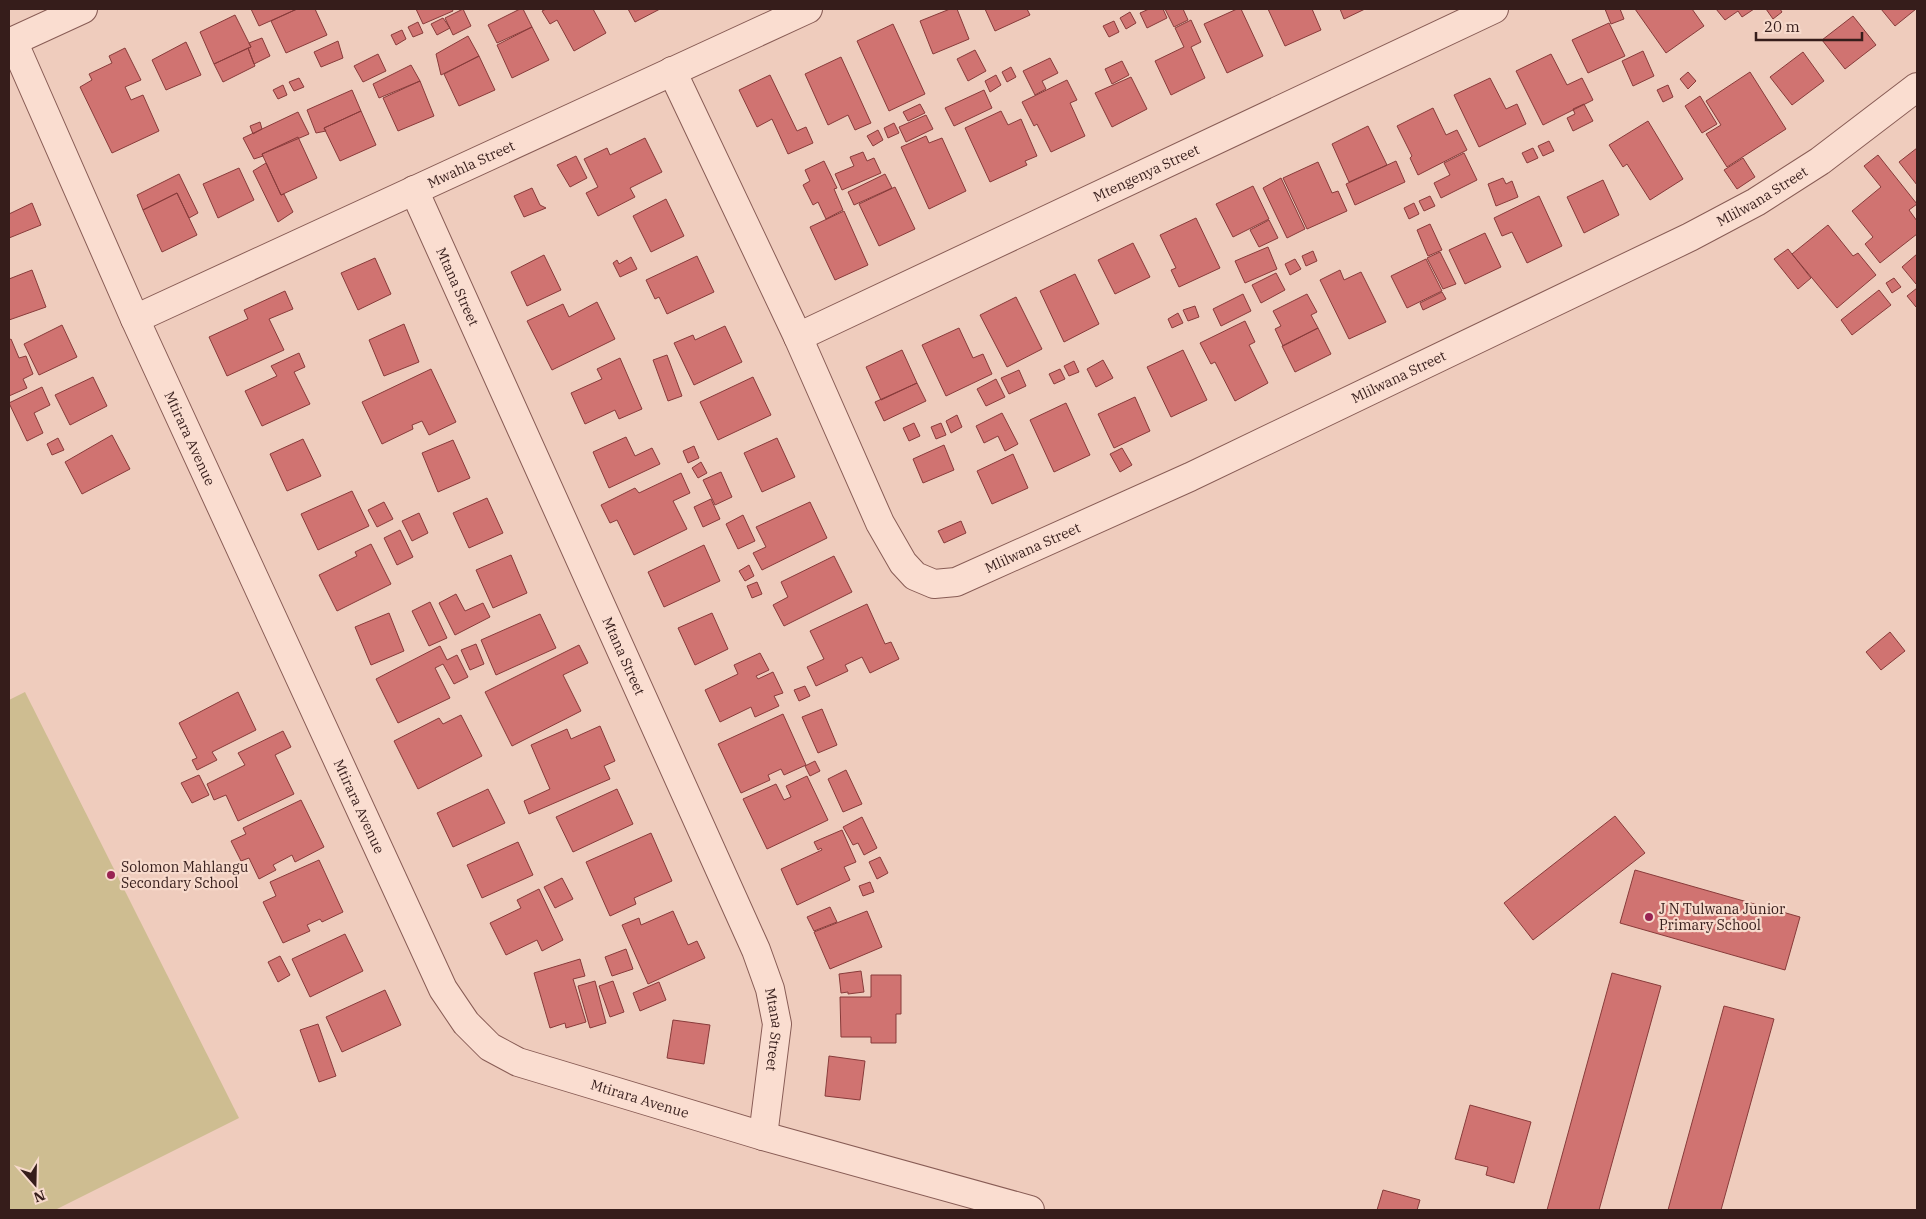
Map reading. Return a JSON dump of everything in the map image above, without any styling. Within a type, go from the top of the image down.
[{"type":"street","points":[[11,42],[83,9]]},
{"type":"street","name":"Mwahla Street","points":[[136,319],[808,9]]},
{"type":"street","name":"Mtengenya Street","points":[[798,337],[1494,9]]},
{"type":"street","name":"Mtirara Avenue","points":[[11,42],[435,972],[466,1023],[490,1047],[518,1062],[763,1136],[1030,1210]]},
{"type":"street","name":"Mlilwana Street","points":[[672,71],[798,337],[880,523],[903,563],[915,576],[934,584],[956,582],[1190,477],[1690,237],[1756,202],[1820,161],[1917,87]]},
{"type":"street","name":"Mtana Street","points":[[414,190],[756,950],[770,989],[777,1024],[763,1136]]},
{"type":"shaded area","points":[[25,692],[239,1118],[55,1210],[9,1210],[9,700]]},
{"type":"building","points":[[251,9],[297,9],[259,26]]},
{"type":"building","points":[[297,9],[315,9],[327,35],[286,53],[271,21]]},
{"type":"building","points":[[416,9],[452,9],[453,11],[423,24]]},
{"type":"building","points":[[463,9],[471,26],[453,35],[445,18]]},
{"type":"building","points":[[523,9],[532,27],[497,43],[488,25]]},
{"type":"building","points":[[546,9],[593,9],[606,33],[574,51],[557,20],[550,24],[542,11]]},
{"type":"building","points":[[628,9],[660,9],[635,22]]},
{"type":"building","points":[[950,9],[957,9],[969,39],[933,54],[920,21]]},
{"type":"building","points":[[985,9],[1027,9],[1030,15],[995,31]]},
{"type":"building","points":[[1149,9],[1163,9],[1167,18],[1147,28],[1140,13]]},
{"type":"building","points":[[1165,9],[1183,9],[1188,20],[1174,27]]},
{"type":"building","points":[[1237,9],[1241,9],[1263,56],[1227,73],[1204,24]]},
{"type":"building","points":[[1268,9],[1312,9],[1321,30],[1285,46]]},
{"type":"building","points":[[1340,9],[1365,9],[1344,19]]},
{"type":"building","points":[[1605,9],[1620,9],[1624,19],[1611,24]]},
{"type":"building","points":[[1635,9],[1692,9],[1704,26],[1666,53]]},
{"type":"building","points":[[1716,9],[1754,9],[1742,17],[1738,11],[1725,20]]},
{"type":"building","points":[[1766,9],[1780,9],[1782,12],[1773,19]]},
{"type":"building","points":[[1881,9],[1916,9],[1895,26]]},
{"type":"building","points":[[1130,12],[1136,23],[1126,29],[1120,18]]},
{"type":"building","points":[[235,15],[251,47],[214,64],[200,32]]},
{"type":"building","points":[[1853,16],[1876,45],[1845,69],[1822,40]]},
{"type":"building","points":[[443,18],[450,28],[437,35],[431,24]]},
{"type":"building","points":[[1191,20],[1201,42],[1191,47],[1205,78],[1171,95],[1155,61],[1184,47],[1175,28]]},
{"type":"building","points":[[1114,21],[1119,32],[1109,37],[1103,26]]},
{"type":"building","points":[[418,22],[423,33],[413,37],[408,27]]},
{"type":"building","points":[[1609,23],[1625,56],[1588,73],[1572,40]]},
{"type":"building","points":[[893,24],[925,94],[889,111],[857,41]]},
{"type":"building","points":[[532,27],[549,60],[512,78],[497,45]]},
{"type":"building","points":[[402,30],[406,39],[396,45],[391,35]]},
{"type":"building","points":[[468,36],[479,56],[441,75],[436,54]]},
{"type":"building","points":[[262,38],[270,56],[254,64],[248,48],[251,47],[249,43]]},
{"type":"building","points":[[338,41],[343,58],[321,67],[314,52]]},
{"type":"building","points":[[186,42],[201,75],[166,90],[152,60]]},
{"type":"building","points":[[125,48],[141,80],[125,87],[131,100],[143,95],[159,131],[112,153],[80,87],[92,80],[89,74],[112,63],[109,56]]},
{"type":"building","points":[[248,48],[255,66],[223,82],[214,64]]},
{"type":"building","points":[[975,50],[986,71],[968,81],[957,59]]},
{"type":"building","points":[[1643,51],[1654,76],[1633,86],[1622,61]]},
{"type":"building","points":[[1803,52],[1824,81],[1792,105],[1770,77]]},
{"type":"building","points":[[378,54],[386,71],[363,82],[354,66]]},
{"type":"building","points":[[1551,54],[1567,85],[1582,78],[1593,100],[1543,125],[1516,71]]},
{"type":"building","points":[[479,56],[495,90],[459,106],[444,74]]},
{"type":"building","points":[[841,57],[871,123],[855,130],[848,115],[828,125],[805,74]]},
{"type":"building","points":[[1050,58],[1058,73],[1042,81],[1046,89],[1035,95],[1023,71]]},
{"type":"building","points":[[1122,61],[1129,75],[1112,84],[1105,69]]},
{"type":"building","points":[[411,65],[420,81],[379,98],[373,84]]},
{"type":"building","points":[[1011,67],[1016,77],[1007,82],[1002,72]]},
{"type":"building","points":[[1688,72],[1696,81],[1688,89],[1680,79]]},
{"type":"building","points":[[1750,72],[1786,129],[1727,167],[1706,134],[1721,125],[1706,101]]},
{"type":"building","points":[[770,75],[797,131],[806,127],[813,143],[788,154],[772,119],[757,127],[739,90]]},
{"type":"building","points":[[996,75],[1001,85],[990,92],[985,81]]},
{"type":"building","points":[[1131,77],[1147,109],[1112,127],[1095,93]]},
{"type":"building","points":[[299,78],[304,87],[294,91],[289,82]]},
{"type":"building","points":[[1490,78],[1506,109],[1517,104],[1526,124],[1479,147],[1454,95]]},
{"type":"building","points":[[1067,80],[1077,100],[1070,103],[1085,136],[1051,152],[1037,124],[1034,126],[1022,102]]},
{"type":"building","points":[[420,81],[434,116],[398,131],[383,98]]},
{"type":"building","points":[[283,85],[287,95],[278,99],[273,90]]},
{"type":"building","points":[[1668,85],[1673,97],[1663,102],[1657,90]]},
{"type":"building","points":[[352,90],[361,111],[324,128],[326,131],[316,133],[307,110]]},
{"type":"building","points":[[984,90],[992,108],[954,126],[945,108]]},
{"type":"building","points":[[1700,96],[1717,124],[1702,133],[1685,106]]},
{"type":"building","points":[[920,104],[925,113],[908,121],[903,112]]},
{"type":"building","points":[[1584,104],[1593,121],[1573,131],[1567,118],[1575,114],[1573,109]]},
{"type":"building","points":[[1433,108],[1446,135],[1457,130],[1467,150],[1418,175],[1410,158],[1412,156],[1397,126]]},
{"type":"building","points":[[361,111],[376,145],[340,161],[324,128]]},
{"type":"building","points":[[1001,111],[1008,125],[1021,119],[1037,156],[1025,161],[1027,165],[990,182],[965,128]]},
{"type":"building","points":[[298,112],[309,134],[254,159],[243,138]]},
{"type":"building","points":[[926,115],[933,129],[906,142],[899,127]]},
{"type":"building","points":[[1648,121],[1683,179],[1650,200],[1627,164],[1623,167],[1609,145]]},
{"type":"building","points":[[260,122],[262,129],[253,134],[250,126]]},
{"type":"building","points":[[894,123],[899,133],[888,138],[884,128]]},
{"type":"building","points":[[1368,126],[1387,165],[1349,182],[1332,144]]},
{"type":"building","points":[[878,130],[883,140],[873,146],[867,136]]},
{"type":"building","points":[[926,136],[929,143],[942,138],[966,191],[929,209],[901,147]]},
{"type":"building","points":[[298,137],[317,178],[281,195],[262,154]]},
{"type":"building","points":[[645,138],[662,172],[630,188],[635,197],[598,216],[586,193],[598,187],[584,159],[607,148],[610,155]]},
{"type":"building","points":[[1549,141],[1554,151],[1543,156],[1538,146]]},
{"type":"building","points":[[1533,148],[1538,158],[1527,163],[1522,153]]},
{"type":"building","points":[[1917,148],[1917,185],[1899,162]]},
{"type":"building","points":[[863,152],[867,161],[874,158],[881,173],[842,190],[835,174],[854,166],[850,157]]},
{"type":"building","points":[[1464,153],[1477,180],[1441,198],[1434,183],[1450,175],[1444,163]]},
{"type":"building","points":[[1878,155],[1917,204],[1909,210],[1917,221],[1917,234],[1880,263],[1865,244],[1873,237],[1852,211],[1881,187],[1864,166]]},
{"type":"building","points":[[576,156],[587,178],[570,187],[557,165]]},
{"type":"building","points":[[1743,158],[1755,177],[1737,189],[1724,170]]},
{"type":"building","points":[[824,161],[837,188],[834,189],[843,210],[826,219],[818,202],[813,205],[803,185],[810,181],[805,170]]},
{"type":"building","points":[[1396,161],[1405,182],[1355,205],[1346,184]]},
{"type":"building","points":[[1318,162],[1332,193],[1338,191],[1347,211],[1307,229],[1283,178]]},
{"type":"building","points":[[266,163],[281,195],[284,194],[293,212],[278,222],[253,171]]},
{"type":"building","points":[[239,168],[254,200],[218,218],[203,184]]},
{"type":"building","points":[[179,174],[198,213],[189,218],[177,193],[143,210],[137,195]]},
{"type":"building","points":[[885,174],[892,188],[854,205],[848,192]]},
{"type":"building","points":[[1281,178],[1305,229],[1287,238],[1263,188]]},
{"type":"building","points":[[1503,178],[1506,184],[1512,181],[1518,197],[1496,206],[1488,184]]},
{"type":"building","points":[[1603,180],[1619,215],[1584,233],[1567,197]]},
{"type":"building","points":[[1253,186],[1269,219],[1233,237],[1216,204]]},
{"type":"building","points":[[895,187],[915,229],[879,246],[859,204]]},
{"type":"building","points":[[532,188],[540,205],[546,208],[524,217],[514,196]]},
{"type":"building","points":[[177,193],[197,235],[162,252],[143,210]]},
{"type":"building","points":[[1430,196],[1435,206],[1424,211],[1419,201]]},
{"type":"building","points":[[1539,196],[1562,246],[1527,263],[1512,232],[1502,236],[1494,218]]},
{"type":"building","points":[[666,199],[684,236],[651,252],[633,216]]},
{"type":"building","points":[[32,203],[41,225],[9,238],[9,214]]},
{"type":"building","points":[[1414,203],[1419,214],[1409,219],[1404,208]]},
{"type":"building","points":[[844,211],[868,265],[835,280],[810,227]]},
{"type":"building","points":[[1196,218],[1220,268],[1179,287],[1171,270],[1176,268],[1160,235]]},
{"type":"building","points":[[1269,220],[1278,238],[1259,247],[1250,230]]},
{"type":"building","points":[[1430,224],[1442,250],[1428,256],[1417,230]]},
{"type":"building","points":[[1828,225],[1853,256],[1858,253],[1876,275],[1837,308],[1792,254]]},
{"type":"building","points":[[1485,233],[1501,267],[1465,284],[1449,250]]},
{"type":"building","points":[[1133,243],[1150,277],[1115,294],[1098,260]]},
{"type":"building","points":[[1268,247],[1277,269],[1245,283],[1235,261]]},
{"type":"building","points":[[1788,249],[1811,278],[1798,289],[1774,259]]},
{"type":"building","points":[[1313,251],[1317,261],[1306,266],[1302,256]]},
{"type":"building","points":[[1440,252],[1456,284],[1443,289],[1427,258]]},
{"type":"building","points":[[1917,254],[1917,283],[1916,284],[1902,267]]},
{"type":"building","points":[[544,255],[561,290],[527,306],[511,272]]},
{"type":"building","points":[[697,256],[714,292],[667,314],[659,297],[655,299],[646,280]]},
{"type":"building","points":[[631,257],[637,269],[620,277],[613,263],[617,260],[619,264]]},
{"type":"building","points":[[375,258],[391,294],[358,310],[341,273]]},
{"type":"building","points":[[1295,259],[1301,269],[1290,275],[1285,264]]},
{"type":"building","points":[[1426,259],[1442,291],[1407,308],[1391,276]]},
{"type":"building","points":[[32,270],[46,307],[9,320],[9,279]]},
{"type":"building","points":[[1340,270],[1344,280],[1361,272],[1386,322],[1349,339],[1320,280]]},
{"type":"building","points":[[1276,273],[1285,290],[1261,303],[1252,285]]},
{"type":"building","points":[[1075,274],[1099,324],[1064,342],[1040,291]]},
{"type":"building","points":[[1894,278],[1901,287],[1892,293],[1886,283]]},
{"type":"building","points":[[1917,288],[1917,305],[1916,307],[1907,296]]},
{"type":"building","points":[[1879,290],[1891,305],[1852,335],[1841,320]]},
{"type":"building","points":[[285,291],[293,309],[269,319],[284,350],[227,376],[209,337],[248,319],[244,310]]},
{"type":"building","points":[[1442,292],[1446,299],[1423,310],[1420,303]]},
{"type":"building","points":[[1243,294],[1251,311],[1221,326],[1213,309]]},
{"type":"building","points":[[1307,294],[1317,312],[1311,315],[1318,328],[1283,346],[1275,329],[1281,326],[1273,311]]},
{"type":"building","points":[[1016,297],[1042,349],[1007,367],[980,315]]},
{"type":"building","points":[[597,302],[615,339],[552,370],[527,321],[563,304],[569,317]]},
{"type":"building","points":[[1195,306],[1199,317],[1188,321],[1183,310]]},
{"type":"building","points":[[1178,313],[1183,323],[1172,328],[1168,319]]},
{"type":"building","points":[[1245,321],[1255,342],[1249,345],[1268,383],[1235,401],[1215,362],[1211,364],[1200,343]]},
{"type":"building","points":[[404,324],[419,362],[384,376],[369,340]]},
{"type":"building","points":[[62,325],[77,357],[39,375],[24,344]]},
{"type":"building","points":[[725,326],[742,362],[694,385],[674,343],[693,335],[695,340]]},
{"type":"building","points":[[959,328],[973,358],[983,354],[992,374],[946,396],[922,345]]},
{"type":"building","points":[[1318,328],[1331,354],[1295,372],[1282,346]]},
{"type":"building","points":[[11,339],[19,358],[26,356],[33,374],[23,379],[27,388],[9,396],[9,340]]},
{"type":"building","points":[[902,350],[917,383],[881,400],[866,367]]},
{"type":"building","points":[[1183,350],[1207,400],[1171,417],[1147,367]]},
{"type":"building","points":[[299,353],[305,367],[294,372],[310,404],[262,426],[245,391],[277,376],[271,366]]},
{"type":"building","points":[[667,355],[682,396],[668,401],[653,360]]},
{"type":"building","points":[[620,358],[642,409],[619,419],[615,410],[585,424],[571,393],[602,379],[597,369]]},
{"type":"building","points":[[1103,360],[1113,378],[1096,387],[1087,369]]},
{"type":"building","points":[[1074,361],[1079,372],[1069,376],[1064,366]]},
{"type":"building","points":[[431,369],[456,422],[429,435],[422,421],[412,425],[413,429],[382,444],[362,402]]},
{"type":"building","points":[[1060,369],[1065,379],[1054,384],[1049,374]]},
{"type":"building","points":[[1019,370],[1026,386],[1009,394],[1001,378]]},
{"type":"building","points":[[93,377],[107,406],[70,425],[55,395]]},
{"type":"building","points":[[753,377],[771,415],[718,440],[700,402]]},
{"type":"building","points":[[996,379],[1005,397],[986,406],[977,389]]},
{"type":"building","points":[[917,383],[926,401],[884,421],[875,402]]},
{"type":"building","points":[[42,387],[50,405],[34,413],[43,433],[27,441],[9,403]]},
{"type":"building","points":[[1135,397],[1150,431],[1114,448],[1098,414]]},
{"type":"building","points":[[1066,403],[1090,455],[1054,472],[1030,420]]},
{"type":"building","points":[[1002,413],[1018,444],[1005,451],[998,436],[984,443],[976,426]]},
{"type":"building","points":[[957,415],[962,427],[951,433],[946,421]]},
{"type":"building","points":[[914,423],[920,436],[909,441],[903,428]]},
{"type":"building","points":[[941,423],[946,435],[936,439],[931,427]]},
{"type":"building","points":[[112,435],[130,469],[82,494],[65,462]]},
{"type":"building","points":[[626,437],[635,456],[652,448],[660,464],[609,488],[593,452]]},
{"type":"building","points":[[58,438],[64,450],[52,455],[47,444]]},
{"type":"building","points":[[777,438],[795,477],[762,492],[744,453]]},
{"type":"building","points":[[303,439],[321,476],[287,491],[270,454]]},
{"type":"building","points":[[453,440],[470,478],[438,492],[422,453]]},
{"type":"building","points":[[944,445],[954,470],[923,483],[913,459]]},
{"type":"building","points":[[694,446],[699,458],[688,463],[683,451]]},
{"type":"building","points":[[1122,448],[1132,465],[1120,472],[1110,454]]},
{"type":"building","points":[[1013,454],[1028,488],[992,504],[977,471]]},
{"type":"building","points":[[701,462],[707,473],[698,478],[692,468]]},
{"type":"building","points":[[721,472],[732,497],[715,505],[703,480]]},
{"type":"building","points":[[681,473],[690,493],[673,501],[687,529],[634,555],[617,520],[610,523],[601,505],[635,488],[639,493]]},
{"type":"building","points":[[352,491],[369,526],[318,550],[301,514]]},
{"type":"building","points":[[487,498],[503,533],[469,548],[453,513]]},
{"type":"building","points":[[711,499],[720,519],[703,527],[694,507]]},
{"type":"building","points":[[384,502],[393,519],[377,527],[368,510]]},
{"type":"building","points":[[810,502],[827,538],[762,570],[753,553],[766,547],[756,527]]},
{"type":"building","points":[[419,513],[428,533],[412,541],[402,521]]},
{"type":"building","points":[[743,515],[755,541],[738,549],[726,524]]},
{"type":"building","points":[[961,521],[966,533],[944,543],[938,531]]},
{"type":"building","points":[[400,530],[413,557],[397,565],[384,538]]},
{"type":"building","points":[[371,544],[391,584],[337,611],[319,575],[357,556],[355,552]]},
{"type":"building","points":[[704,545],[720,581],[664,607],[648,572]]},
{"type":"building","points":[[511,555],[527,593],[493,608],[476,570]]},
{"type":"building","points":[[834,556],[852,592],[784,626],[773,605],[788,597],[781,582]]},
{"type":"building","points":[[749,565],[754,576],[745,581],[739,571]]},
{"type":"building","points":[[757,582],[762,594],[752,598],[747,586]]},
{"type":"building","points":[[456,594],[465,611],[483,603],[490,617],[455,635],[439,603]]},
{"type":"building","points":[[430,602],[447,638],[429,646],[412,611]]},
{"type":"building","points":[[867,604],[885,644],[891,642],[899,659],[870,673],[862,657],[845,665],[848,671],[816,686],[807,667],[824,659],[810,631]]},
{"type":"building","points":[[389,613],[404,651],[371,665],[355,627]]},
{"type":"building","points":[[712,613],[728,649],[695,665],[678,628]]},
{"type":"building","points":[[540,614],[556,648],[496,675],[481,640]]},
{"type":"building","points":[[1890,632],[1905,651],[1881,670],[1866,652]]},
{"type":"building","points":[[476,644],[484,664],[470,670],[461,650]]},
{"type":"building","points":[[579,645],[588,663],[563,675],[581,711],[512,746],[485,692]]},
{"type":"building","points":[[440,646],[447,660],[457,655],[468,677],[454,684],[443,664],[435,668],[450,698],[398,723],[376,679]]},
{"type":"building","points":[[760,653],[769,670],[756,676],[758,679],[773,672],[783,693],[774,696],[779,706],[755,717],[751,707],[720,722],[705,690],[738,674],[734,665]]},
{"type":"building","points":[[805,686],[810,696],[799,701],[794,690]]},
{"type":"building","points":[[238,692],[256,730],[212,752],[217,760],[197,770],[192,760],[197,758],[179,723]]},
{"type":"building","points":[[822,709],[837,745],[818,753],[802,717]]},
{"type":"building","points":[[783,714],[806,765],[784,775],[781,769],[768,775],[770,780],[741,793],[718,744]]},
{"type":"building","points":[[461,715],[482,756],[418,789],[394,741],[439,718],[443,724]]},
{"type":"building","points":[[600,726],[615,761],[604,766],[610,779],[529,814],[524,801],[550,789],[531,745],[567,729],[571,739]]},
{"type":"building","points":[[283,731],[291,747],[275,755],[294,794],[238,821],[226,795],[214,800],[207,784],[245,765],[238,753]]},
{"type":"building","points":[[815,761],[820,771],[810,776],[805,766]]},
{"type":"building","points":[[846,770],[862,804],[843,812],[828,779]]},
{"type":"building","points":[[199,775],[209,795],[192,803],[181,783]]},
{"type":"building","points":[[807,776],[828,820],[767,849],[743,799],[776,784],[784,800],[791,797],[786,786]]},
{"type":"building","points":[[488,789],[505,823],[453,847],[437,813]]},
{"type":"building","points":[[617,789],[633,824],[573,852],[556,817]]},
{"type":"building","points":[[301,800],[324,847],[295,862],[292,855],[273,865],[276,870],[259,879],[249,858],[241,861],[231,841],[246,834],[243,828]]},
{"type":"building","points":[[1615,816],[1645,853],[1533,940],[1504,903]]},
{"type":"building","points":[[862,817],[877,848],[864,855],[858,843],[853,845],[843,827]]},
{"type":"building","points":[[842,830],[856,862],[844,867],[850,880],[797,905],[781,869],[822,850],[821,848],[818,850],[814,842]]},
{"type":"building","points":[[651,833],[672,881],[634,898],[636,904],[610,916],[586,862]]},
{"type":"building","points":[[518,842],[533,875],[482,898],[467,865]]},
{"type":"building","points":[[880,857],[888,873],[877,879],[869,862]]},
{"type":"building","points":[[319,860],[343,912],[322,922],[320,919],[307,925],[310,931],[283,943],[263,902],[276,896],[270,882]]},
{"type":"building","points":[[1635,870],[1800,917],[1785,970],[1620,923]]},
{"type":"building","points":[[562,878],[573,899],[555,908],[544,887]]},
{"type":"building","points":[[870,882],[874,892],[863,896],[859,886]]},
{"type":"building","points":[[539,889],[563,940],[542,951],[537,940],[506,955],[490,923],[521,908],[517,900]]},
{"type":"building","points":[[830,907],[837,922],[814,931],[807,917]]},
{"type":"building","points":[[673,911],[688,945],[697,941],[705,958],[648,984],[622,925],[639,918],[641,925]]},
{"type":"building","points":[[867,911],[882,947],[830,969],[814,932]]},
{"type":"building","points":[[345,934],[363,971],[310,997],[292,959]]},
{"type":"building","points":[[626,949],[633,969],[612,976],[605,957]]},
{"type":"building","points":[[280,956],[290,975],[278,982],[268,962]]},
{"type":"building","points":[[580,959],[585,976],[573,979],[586,1022],[566,1028],[565,1023],[550,1028],[534,973]]},
{"type":"building","points":[[861,971],[864,992],[841,993],[839,974]]},
{"type":"building","points":[[1612,973],[1661,986],[1599,1210],[1547,1210]]},
{"type":"building","points":[[871,975],[901,975],[901,1014],[896,1014],[896,1043],[871,1043],[871,1037],[841,1037],[840,997],[871,997]]},
{"type":"building","points":[[595,981],[606,1023],[590,1028],[578,986]]},
{"type":"building","points":[[613,981],[624,1012],[610,1017],[599,986]]},
{"type":"building","points":[[659,982],[666,1000],[640,1011],[633,993]]},
{"type":"building","points":[[385,990],[401,1025],[342,1052],[326,1017]]},
{"type":"building","points":[[1724,1006],[1774,1019],[1721,1210],[1668,1210]]},
{"type":"building","points":[[673,1020],[710,1025],[704,1064],[667,1058]]},
{"type":"building","points":[[318,1024],[336,1076],[319,1082],[300,1030]]},
{"type":"building","points":[[829,1056],[865,1061],[860,1100],[825,1096]]},
{"type":"building","points":[[1470,1105],[1531,1122],[1514,1183],[1486,1175],[1488,1167],[1455,1159]]},
{"type":"building","points":[[1383,1190],[1420,1200],[1417,1210],[1377,1210]]},
{"type":"place","name":"Solomon Mahlangu Secondary School","points":[[111,875]]},
{"type":"place","name":"J N Tulwana Junior Primary School","points":[[1649,917]]}]
